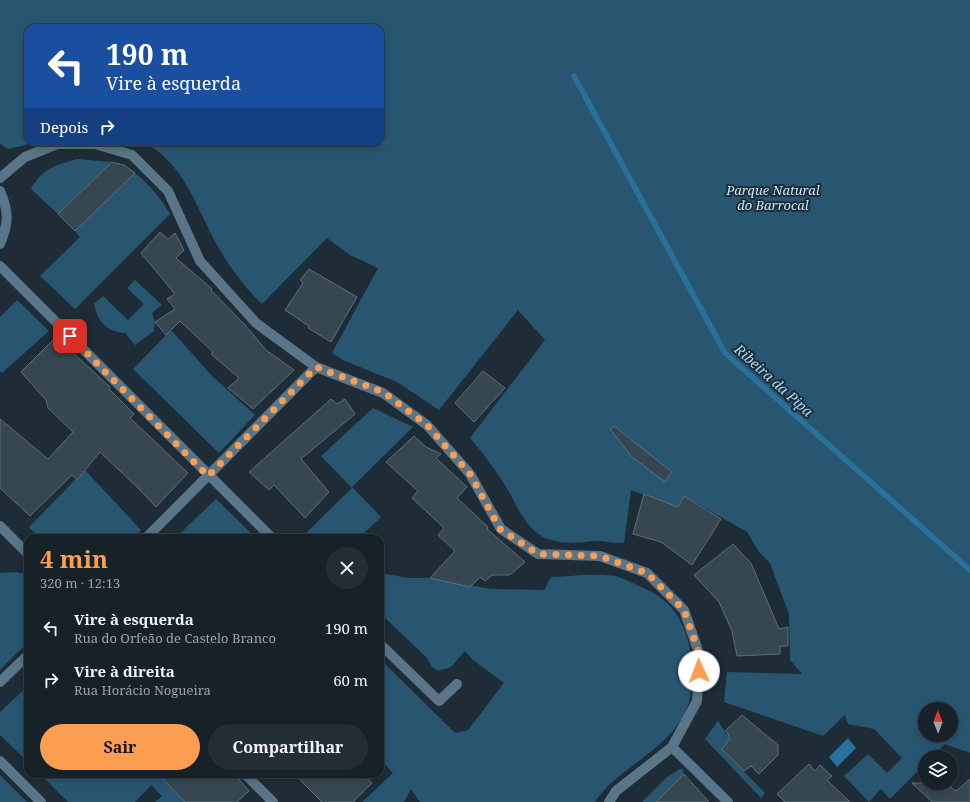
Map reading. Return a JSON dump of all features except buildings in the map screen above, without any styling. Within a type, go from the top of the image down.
[{"type":"street","points":[[0,178],[25,157],[52,146]]},
{"type":"street","points":[[102,146],[132,155],[168,191],[200,261],[256,323],[316,367],[383,392],[427,425],[470,474],[500,529],[538,554],[600,556],[647,573],[684,610],[700,656],[697,701],[672,747],[616,791],[609,802]]},
{"type":"street","points":[[0,191],[7,209],[7,228],[0,244]]},
{"type":"street","points":[[0,266],[208,476],[268,534]]},
{"type":"street","points":[[150,534],[316,367]]},
{"type":"street","points":[[0,526],[24,550]]},
{"type":"street","points":[[384,648],[439,702],[457,684]]},
{"type":"street","points":[[0,682],[24,659]]},
{"type":"street","points":[[672,747],[728,802]]},
{"type":"street","points":[[0,761],[41,802]]},
{"type":"street","points":[[249,778],[273,802]]},
{"type":"green space","name":"Parque Natural do Barrocal","points":[[0,0],[970,0],[970,753],[945,744],[939,750],[918,750],[918,771],[890,799],[881,789],[869,802],[844,776],[868,754],[887,773],[902,758],[874,729],[848,724],[845,715],[823,736],[724,702],[727,672],[802,674],[790,660],[789,614],[770,563],[759,552],[747,532],[684,496],[678,507],[631,490],[624,543],[597,541],[572,543],[562,542],[543,537],[536,532],[525,520],[508,490],[470,438],[545,340],[518,310],[439,410],[397,382],[345,361],[332,353],[378,268],[350,255],[327,238],[262,304],[243,283],[221,251],[195,200],[178,172],[168,160],[149,146],[384,146],[384,24],[24,24],[24,145],[8,149],[0,144]]},
{"type":"green space","points":[[77,159],[112,162],[58,214],[31,189],[40,176],[50,168]]},
{"type":"green space","points":[[135,173],[154,192],[170,214],[75,309],[40,276],[80,237],[75,231]]},
{"type":"green space","points":[[135,280],[162,305],[152,313],[155,322],[154,331],[135,345],[125,333],[113,331],[104,325],[98,316],[94,304],[103,296],[128,320],[144,304],[127,288]]},
{"type":"green space","points":[[17,300],[49,331],[2,373],[0,371],[0,317]]},
{"type":"green space","points":[[171,330],[212,376],[255,415],[219,453],[133,369]]},
{"type":"green space","points":[[373,408],[413,427],[352,487],[381,517],[363,534],[305,534],[352,488],[321,456]]},
{"type":"green space","points":[[85,470],[141,530],[138,534],[36,534],[29,527]]},
{"type":"green space","points":[[216,499],[252,534],[179,534]]},
{"type":"green space","points":[[16,572],[24,573],[24,646],[0,670],[0,573]]},
{"type":"green space","points":[[384,574],[409,578],[430,578],[491,589],[544,590],[551,577],[583,575],[615,576],[623,578],[655,594],[663,599],[672,608],[682,624],[688,642],[692,660],[691,690],[683,717],[670,734],[648,754],[613,781],[595,802],[420,802],[411,789],[404,802],[362,802],[393,773],[384,763],[384,663],[455,733],[468,730],[504,683],[473,660],[465,651],[451,667],[438,671],[432,667],[427,658],[384,617]]},
{"type":"green space","points":[[24,690],[24,758],[0,735],[0,712]]},
{"type":"green space","points":[[718,721],[730,739],[722,749],[765,793],[761,798],[705,739]]},
{"type":"green space","points":[[682,768],[684,774],[656,802],[642,802],[667,777]]},
{"type":"green space","points":[[0,775],[27,802],[0,802]]},
{"type":"green space","points":[[44,778],[162,778],[185,802],[155,802],[162,796],[151,785],[135,802],[68,802]]},
{"type":"shaded area","points":[[848,738],[856,748],[837,767],[829,757]]},
{"type":"waterway","name":"Ribeira da Pipa","points":[[574,76],[725,353],[970,570]]},
{"type":"route","points":[[70,336],[208,476],[316,367],[383,392],[427,425],[470,474],[500,529],[538,554],[600,556],[647,573],[684,610],[700,656],[699,671]]}]
